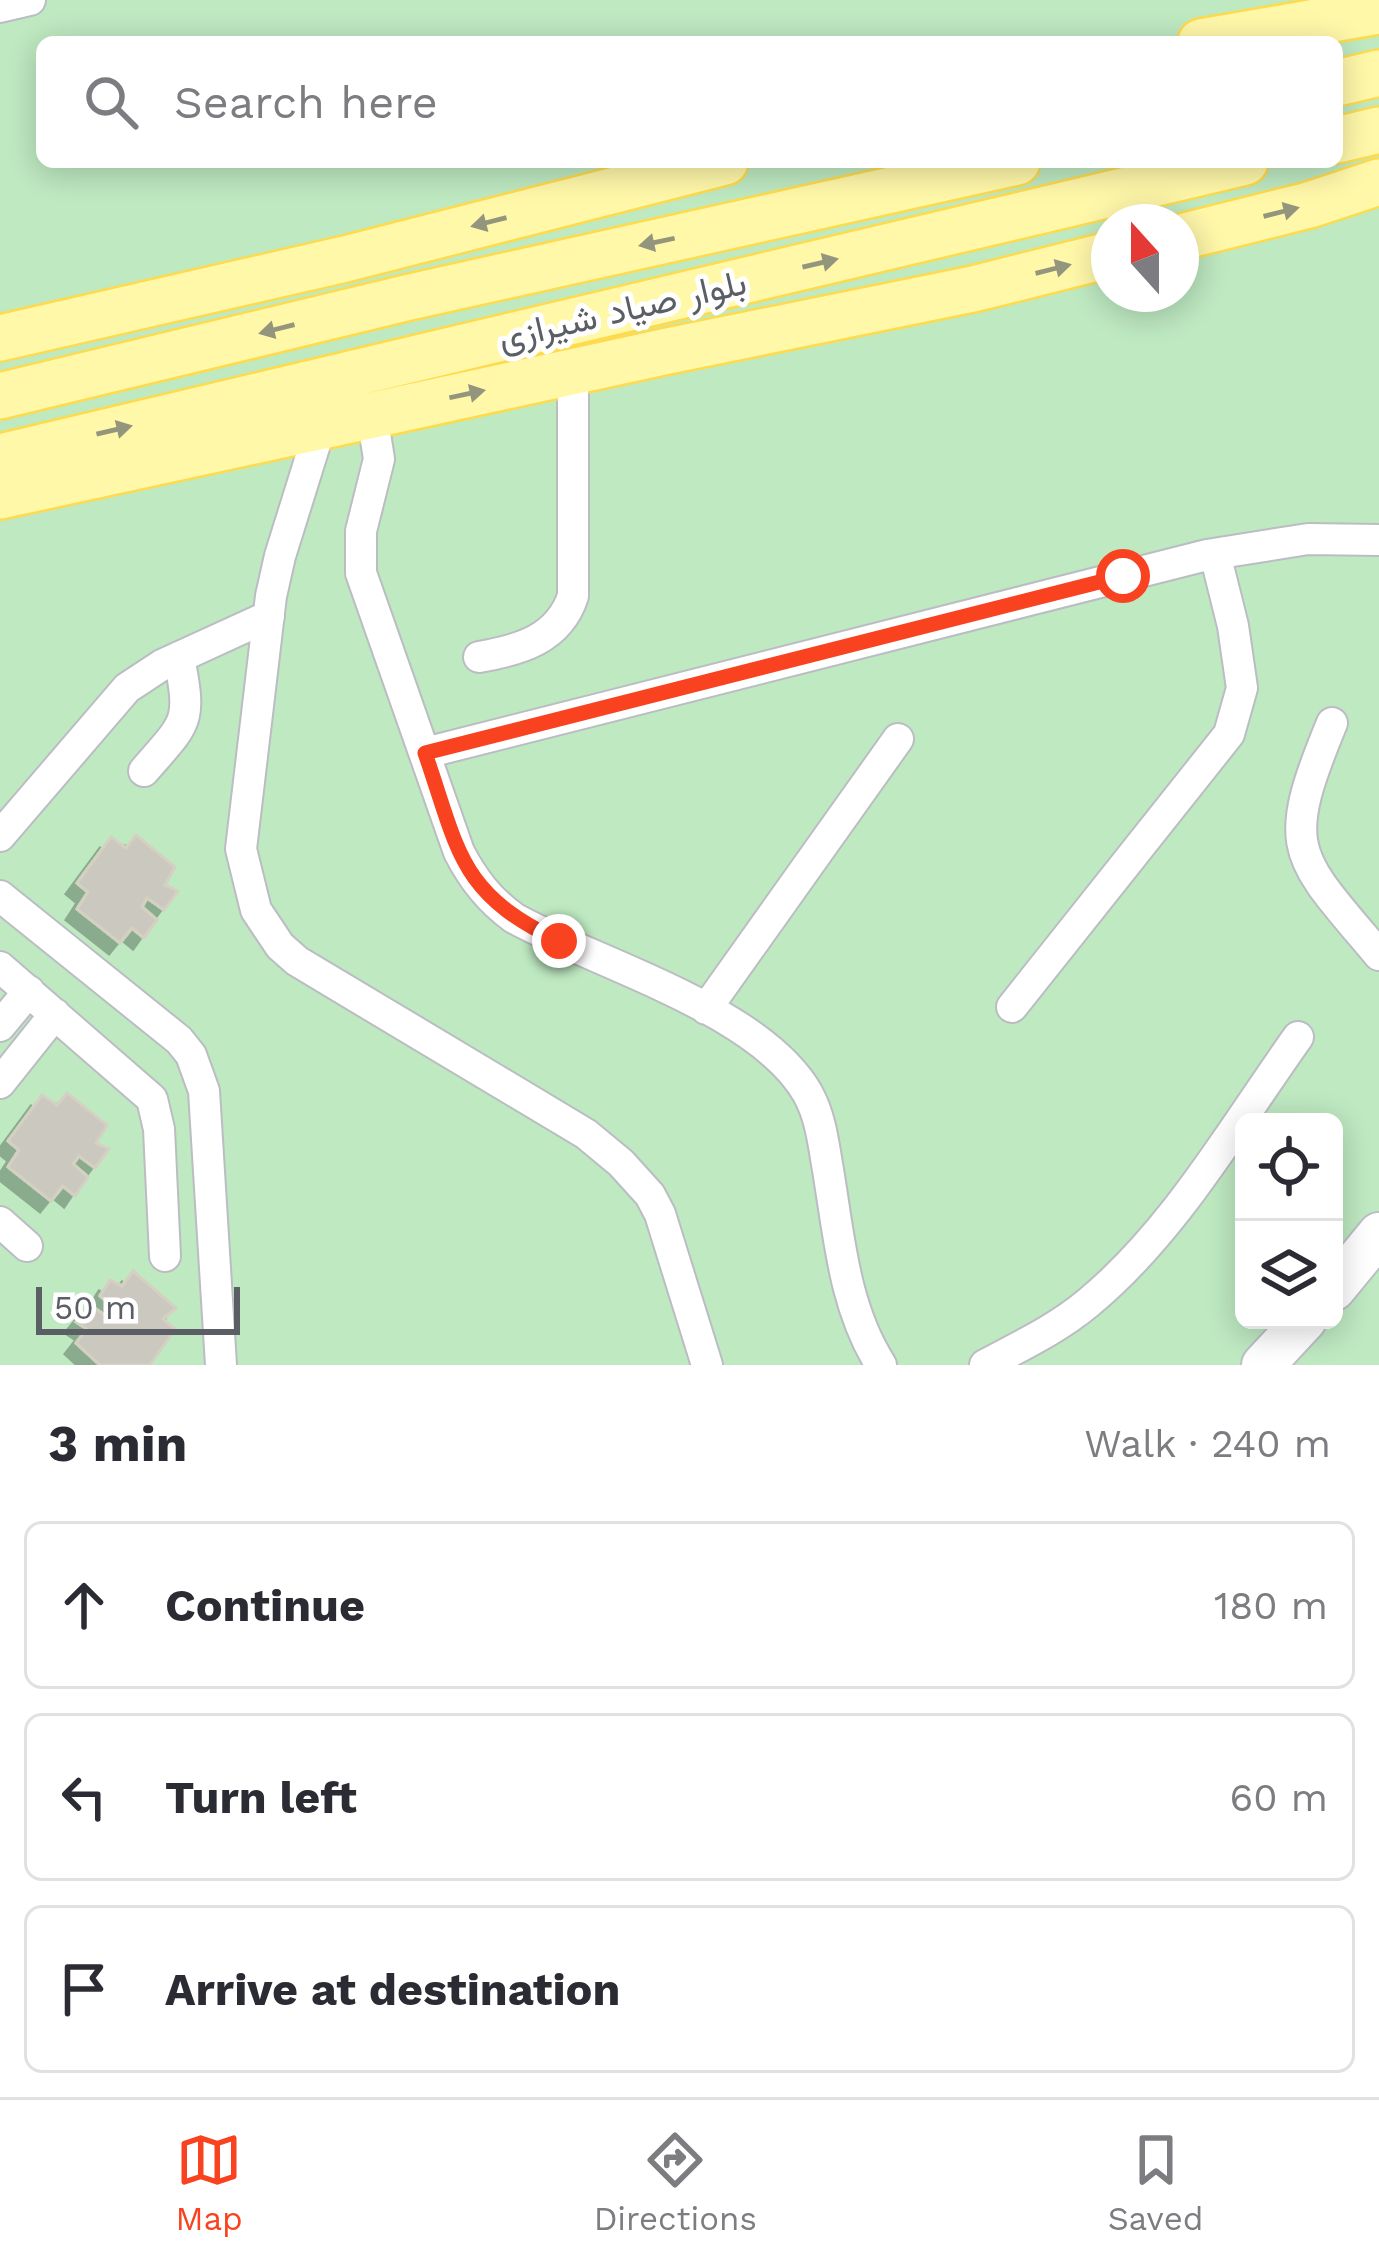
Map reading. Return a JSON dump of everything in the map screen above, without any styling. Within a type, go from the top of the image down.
[{"type":"main road","points":[[1236,36],[1379,11]]},
{"type":"main road","points":[[1343,82],[1379,73]]},
{"type":"main road","points":[[1343,139],[1379,130]]},
{"type":"main road","points":[[0,338],[398,246],[701,168]]},
{"type":"main road","name":"بلوار صیاد شیرازی","points":[[0,396],[410,297],[991,168]]},
{"type":"main road","points":[[973,289],[1000,168]]},
{"type":"main road","name":"بلوار صیاد شیرازی","points":[[0,457],[1220,168]]},
{"type":"main road","points":[[1199,232],[1379,182]]},
{"type":"main road","points":[[398,246],[410,297]]},
{"type":"main road","points":[[0,496],[973,289],[1091,260]]},
{"type":"main road","points":[[1343,1277],[1379,1234]]},
{"type":"main road","points":[[1263,1365],[1297,1329]]},
{"type":"street","points":[[0,7],[30,0]]},
{"type":"street","points":[[479,657],[530,644],[553,631],[567,614],[573,596],[573,371]]},
{"type":"street","points":[[372,415],[379,459],[361,531],[361,573],[470,873],[497,906],[536,930],[706,1009],[768,1049],[807,1092],[821,1129],[850,1298],[864,1338],[881,1365]]},
{"type":"street","points":[[320,428],[280,556],[269,616],[241,849],[256,910],[280,946],[297,961],[586,1134],[637,1178],[668,1236],[707,1365]]},
{"type":"street","points":[[425,753],[1215,554],[1308,539],[1379,540]]},
{"type":"street","points":[[1012,1007],[1229,734],[1242,688],[1215,554]]},
{"type":"street","points":[[0,836],[127,688],[179,657],[269,616]]},
{"type":"street","points":[[144,771],[183,726],[187,714],[179,657]]},
{"type":"street","points":[[1332,723],[1306,786],[1300,831],[1305,858],[1316,880],[1376,942]]},
{"type":"street","points":[[706,1009],[898,739]]},
{"type":"street","points":[[0,896],[179,1040],[191,1055],[204,1091],[221,1365]]},
{"type":"street","points":[[0,967],[152,1099],[159,1129],[164,1256]]},
{"type":"street","points":[[1,1022],[29,991]]},
{"type":"street","points":[[0,1083],[55,1014]]},
{"type":"street","points":[[985,1365],[1062,1322],[1122,1272],[1172,1213],[1298,1037]]},
{"type":"street","points":[[0,1222],[27,1246]]},
{"type":"green space","points":[[0,0],[1379,0],[1379,1365],[0,1365]]},
{"type":"building","points":[[136,835],[175,867],[165,885],[178,891],[164,910],[147,898],[142,907],[157,920],[144,938],[132,928],[120,943],[77,909],[88,892],[77,883],[111,837],[126,848]]},
{"type":"building","points":[[67,1093],[107,1125],[96,1143],[109,1149],[95,1168],[79,1156],[73,1164],[88,1177],[75,1196],[63,1186],[51,1201],[8,1167],[19,1150],[8,1141],[42,1095],[57,1105]]},
{"type":"building","points":[[133,1271],[176,1308],[163,1319],[175,1329],[150,1365],[100,1365],[76,1343],[87,1329],[76,1322],[90,1305],[106,1316],[113,1306],[100,1296],[110,1280],[122,1286]]},
{"type":"route","points":[[559,941],[514,919],[470,873],[425,753],[1123,576]]}]
